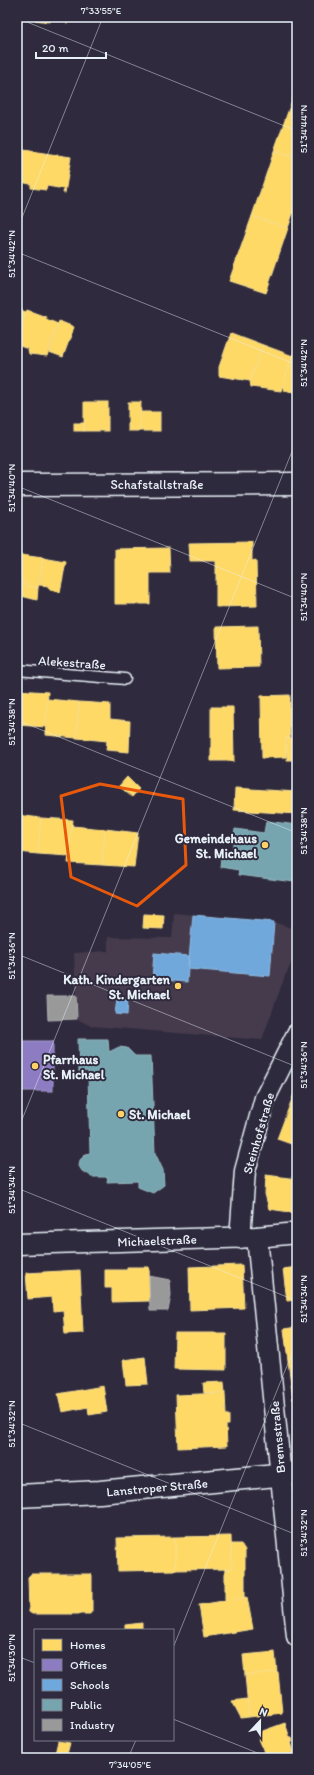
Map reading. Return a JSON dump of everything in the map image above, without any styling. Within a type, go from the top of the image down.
[{"type":"street","name":"Schafstallstraße","points":[[17,485],[297,484]]},
{"type":"street","name":"Steinhofstraße","points":[[249,1238],[245,1171],[265,1098],[297,1034]]},
{"type":"street","name":"Michaelstraße","points":[[17,1244],[249,1238],[297,1234]]},
{"type":"street","name":"Bremsstraße","points":[[249,1238],[289,1474],[297,1636]]},
{"type":"street","name":"Lanstroper Straße","points":[[17,1496],[100,1492],[289,1474]]},
{"type":"lane","name":"Alekestraße","points":[[17,670],[125,679]]},
{"type":"highlighted area","points":[[100,784],[183,799],[186,865],[137,906],[71,877],[61,796]]},
{"type":"shaded area","name":"Kath. Kindergarten St. Michael","points":[[174,913],[274,922],[297,930],[297,953],[285,976],[262,1040],[91,1026],[77,1019],[74,953],[108,951],[108,937],[172,938]]},
{"type":"building: Homes","points":[[35,17],[69,17],[67,24],[67,20],[50,18],[50,22],[35,20]]},
{"type":"building: Homes","points":[[297,86],[297,159],[274,151]]},
{"type":"building: Homes","points":[[17,149],[71,157],[65,193],[63,193],[64,189],[47,186],[46,190],[31,188],[31,184],[19,182],[19,186],[17,186]]},
{"type":"building: Homes","points":[[274,151],[297,159],[297,202],[288,228],[252,216]]},
{"type":"building: Homes","points":[[252,216],[288,228],[266,293],[229,281]]},
{"type":"building: Homes","points":[[17,309],[26,312],[17,339]]},
{"type":"building: Homes","points":[[27,310],[46,317],[46,319],[58,324],[47,356],[29,354],[28,349],[17,345],[17,339]]},
{"type":"building: Homes","points":[[59,321],[74,327],[63,357],[49,352]]},
{"type":"building: Homes","points":[[231,333],[263,345],[250,381],[219,376],[219,367]]},
{"type":"building: Homes","points":[[263,345],[293,356],[281,391],[251,387],[250,381]]},
{"type":"building: Homes","points":[[295,349],[297,349],[297,393],[284,390],[283,385]]},
{"type":"building: Homes","points":[[84,402],[108,402],[108,431],[84,431]]},
{"type":"building: Homes","points":[[128,402],[141,402],[140,431],[128,431]]},
{"type":"building: Homes","points":[[140,412],[160,412],[160,431],[140,431]]},
{"type":"building: Homes","points":[[74,423],[84,423],[84,431],[74,431]]},
{"type":"building: Homes","points":[[252,542],[252,561],[256,560],[257,606],[216,607],[216,561],[190,561],[189,543]]},
{"type":"building: Homes","points":[[169,548],[170,573],[150,573],[150,604],[115,604],[115,549]]},
{"type":"building: Homes","points":[[21,555],[43,558],[38,588],[26,586],[25,582],[17,580]]},
{"type":"building: Homes","points":[[43,558],[66,562],[60,592],[50,590],[48,586],[39,585]]},
{"type":"building: Homes","points":[[17,580],[25,582],[26,586],[38,588],[37,600],[17,595]]},
{"type":"building: Homes","points":[[258,626],[259,667],[217,668],[216,627]]},
{"type":"building: Homes","points":[[17,690],[48,692],[46,727],[17,725]]},
{"type":"building: Homes","points":[[290,695],[290,738],[286,738],[286,757],[262,758],[261,696]]},
{"type":"building: Homes","points":[[47,699],[79,702],[77,738],[46,735]]},
{"type":"building: Homes","points":[[79,702],[110,704],[110,719],[130,721],[129,752],[106,750],[107,741],[77,738]]},
{"type":"building: Homes","points":[[211,707],[233,707],[234,761],[211,761]]},
{"type":"building: Homes","points":[[286,738],[297,738],[297,760],[287,760]]},
{"type":"building: Homes","points":[[127,777],[139,789],[132,797],[119,786]]},
{"type":"building: Homes","points":[[235,788],[297,792],[297,814],[234,810]]},
{"type":"building: Homes","points":[[17,815],[41,818],[38,854],[17,852]]},
{"type":"building: Homes","points":[[41,818],[73,820],[69,856],[38,854]]},
{"type":"building: Homes","points":[[72,826],[105,829],[102,865],[68,863]]},
{"type":"building: Homes","points":[[105,829],[138,833],[134,867],[102,865]]},
{"type":"building: Homes","points":[[144,914],[164,915],[163,929],[143,928]]},
{"type":"building: Homes","points":[[295,1091],[297,1092],[297,1146],[277,1139]]},
{"type":"building: Homes","points":[[266,1175],[297,1179],[297,1213],[269,1209],[265,1194]]},
{"type":"building: Homes","points":[[242,1265],[244,1308],[190,1310],[189,1267]]},
{"type":"building: Homes","points":[[127,1267],[149,1267],[150,1301],[112,1302],[112,1288],[105,1288],[105,1270],[127,1270]]},
{"type":"building: Homes","points":[[297,1267],[297,1300],[287,1301],[283,1269]]},
{"type":"building: Homes","points":[[80,1270],[83,1333],[65,1334],[63,1310],[53,1311],[52,1297],[28,1299],[26,1273]]},
{"type":"building: Homes","points":[[297,1327],[297,1400],[293,1400],[284,1329]]},
{"type":"building: Homes","points":[[175,1333],[226,1333],[226,1370],[174,1369]]},
{"type":"building: Homes","points":[[145,1357],[148,1384],[126,1385],[123,1360]]},
{"type":"building: Homes","points":[[224,1382],[225,1393],[204,1393],[203,1383]]},
{"type":"building: Homes","points":[[103,1386],[107,1412],[89,1415],[88,1407],[62,1412],[58,1394]]},
{"type":"building: Homes","points":[[225,1393],[226,1415],[229,1415],[229,1425],[226,1425],[227,1446],[178,1448],[176,1395]]},
{"type":"building: Homes","points":[[231,1536],[232,1569],[175,1570],[175,1537]]},
{"type":"building: Homes","points":[[175,1537],[175,1570],[118,1571],[117,1538]]},
{"type":"building: Homes","points":[[231,1544],[241,1544],[245,1550],[245,1597],[225,1601],[225,1569],[232,1569]]},
{"type":"building: Homes","points":[[31,1574],[90,1574],[92,1576],[92,1611],[90,1614],[32,1614],[29,1612],[28,1577]]},
{"type":"building: Homes","points":[[247,1597],[253,1629],[204,1637],[199,1605]]},
{"type":"building: Homes","points":[[142,1623],[142,1629],[125,1629],[125,1625]]},
{"type":"building: Homes","points":[[275,1652],[277,1673],[245,1675],[243,1655]]},
{"type":"building: Homes","points":[[278,1672],[282,1713],[249,1717],[245,1675]]},
{"type":"building: Homes","points":[[247,1699],[249,1717],[241,1718],[232,1701]]},
{"type":"building: Homes","points":[[285,1723],[290,1738],[292,1738],[293,1742],[291,1742],[295,1755],[285,1758],[266,1758],[257,1733]]},
{"type":"building: Homes","points":[[58,1741],[70,1743],[66,1758],[54,1758]]},
{"type":"building: Offices","name":"Pfarrhaus St. Michael","points":[[17,1041],[53,1041],[53,1091],[17,1091]]},
{"type":"building: Schools","points":[[193,915],[274,922],[270,976],[188,969]]},
{"type":"building: Schools","points":[[154,953],[189,956],[187,982],[152,979]]},
{"type":"building: Schools","points":[[117,999],[128,1000],[127,1015],[115,1014]]},
{"type":"building: Public","name":"Gemeindehaus St. Michael","points":[[266,821],[297,825],[297,870],[295,882],[238,875],[239,870],[220,867],[221,858],[231,859],[235,829],[264,833]]},
{"type":"building: Public","name":"St. Michael","points":[[78,1039],[108,1039],[109,1052],[119,1047],[127,1048],[135,1056],[151,1056],[155,1153],[163,1170],[164,1185],[153,1193],[138,1187],[138,1181],[107,1182],[108,1177],[91,1177],[82,1171],[79,1166],[80,1160],[86,1154],[90,1153],[88,1071],[79,1072]]},
{"type":"building: Industry","points":[[47,996],[76,996],[77,1019],[48,1020]]},
{"type":"building: Industry","points":[[149,1276],[170,1280],[171,1295],[168,1311],[150,1311]]},
{"type":"place","name":"Gemeindehaus St. Michael","points":[[265,845]]},
{"type":"place","name":"Kath. Kindergarten St. Michael","points":[[178,986]]},
{"type":"place","name":"Pfarrhaus St. Michael","points":[[35,1066]]},
{"type":"place","name":"St. Michael","points":[[121,1114]]}]
